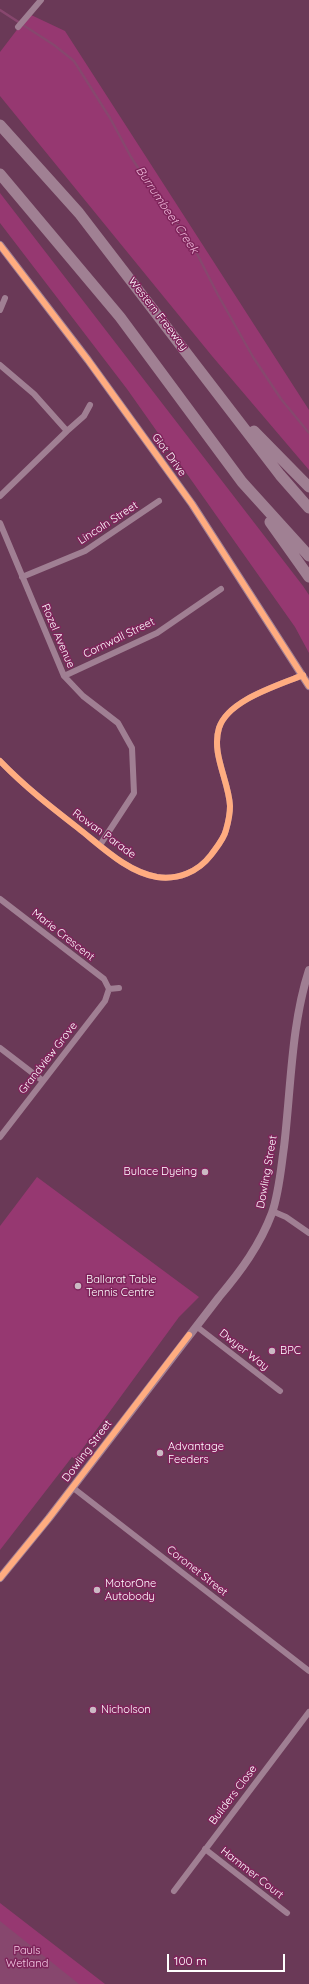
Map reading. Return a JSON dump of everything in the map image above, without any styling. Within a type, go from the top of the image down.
[{"type":"highway","name":"Western Freeway","points":[[0,125],[79,213],[280,475],[309,508]]},
{"type":"highway","points":[[0,174],[120,317],[242,482],[309,577]]},
{"type":"highway","points":[[216,392],[309,487]]},
{"type":"highway","points":[[242,482],[309,556]]},
{"type":"street","points":[[18,27],[41,0]]},
{"type":"street","name":"Giot Drive","points":[[0,245],[88,360],[192,504],[309,686]]},
{"type":"street","points":[[0,310],[6,298]]},
{"type":"street","points":[[0,365],[34,394],[67,431]]},
{"type":"street","points":[[0,496],[84,416],[90,405]]},
{"type":"street","name":"Lincoln Street","points":[[22,577],[85,551],[160,501]]},
{"type":"street","name":"Rozel Avenue","points":[[0,523],[64,676],[84,696],[118,723],[132,748],[134,793],[100,845]]},
{"type":"street","name":"Cornwall Street","points":[[64,676],[157,633],[220,589]]},
{"type":"street","name":"Rowan Parade","points":[[0,761],[23,784],[121,861],[140,872],[157,877],[174,877],[188,874],[205,862],[226,831],[230,806],[218,748],[219,728],[230,710],[250,698],[303,675]]},
{"type":"street","name":"Marie Crescent","points":[[0,899],[101,977],[108,984],[109,989]]},
{"type":"street","name":"Dowling Street","points":[[0,1578],[241,1270],[256,1248],[272,1211],[282,1160],[299,1011],[309,970]]},
{"type":"street","points":[[109,989],[119,988]]},
{"type":"street","name":"Grandview Grove","points":[[0,1137],[107,998],[109,989]]},
{"type":"street","points":[[0,1048],[43,1081]]},
{"type":"street","points":[[272,1211],[286,1217],[309,1233]]},
{"type":"street","name":"Dwyer Way","points":[[196,1326],[280,1391]]},
{"type":"street","name":"Coronet Street","points":[[72,1487],[309,1671]]},
{"type":"street","name":"Builders Close","points":[[174,1890],[309,1712]]},
{"type":"street","name":"Hammer Court","points":[[205,1849],[287,1913]]},
{"type":"green space","points":[[29,14],[65,31],[309,410],[309,470],[212,356],[0,96],[0,52]]},
{"type":"green space","points":[[0,193],[303,586],[309,595],[309,653],[295,627],[127,389],[0,223]]},
{"type":"green space","points":[[37,1177],[199,1297],[179,1317],[75,1459],[72,1457],[0,1550],[0,1226]]},
{"type":"green space","name":"Pauls Wetland","points":[[0,1903],[105,1984],[0,1984]]},
{"type":"shaded area","points":[[0,1921],[79,1984],[0,1984]]},
{"type":"waterway","name":"Burrumbeet Creek","points":[[0,10],[54,45],[74,61],[110,118],[131,157],[158,198],[191,242],[218,295],[253,357],[281,399],[309,433]]},
{"type":"cycle path","points":[[0,245],[88,360],[192,504],[309,686]]},
{"type":"cycle path","points":[[0,761],[38,796],[105,850],[125,864],[135,870],[157,877],[165,878],[180,876],[194,870],[206,861],[224,837],[226,830],[230,806],[227,787],[217,748],[219,728],[224,718],[232,709],[255,695],[303,675]]},
{"type":"cycle path","points":[[0,1578],[49,1518],[189,1335]]},
{"type":"place","name":"Bulace Dyeing","points":[[205,1172]]},
{"type":"place","name":"Ballarat Table Tennis Centre","points":[[78,1286]]},
{"type":"place","name":"BPC","points":[[272,1351]]},
{"type":"place","name":"Advantage Feeders","points":[[160,1453]]},
{"type":"place","name":"MotorOne Autobody","points":[[97,1590]]},
{"type":"place","name":"Nicholson","points":[[93,1710]]}]
